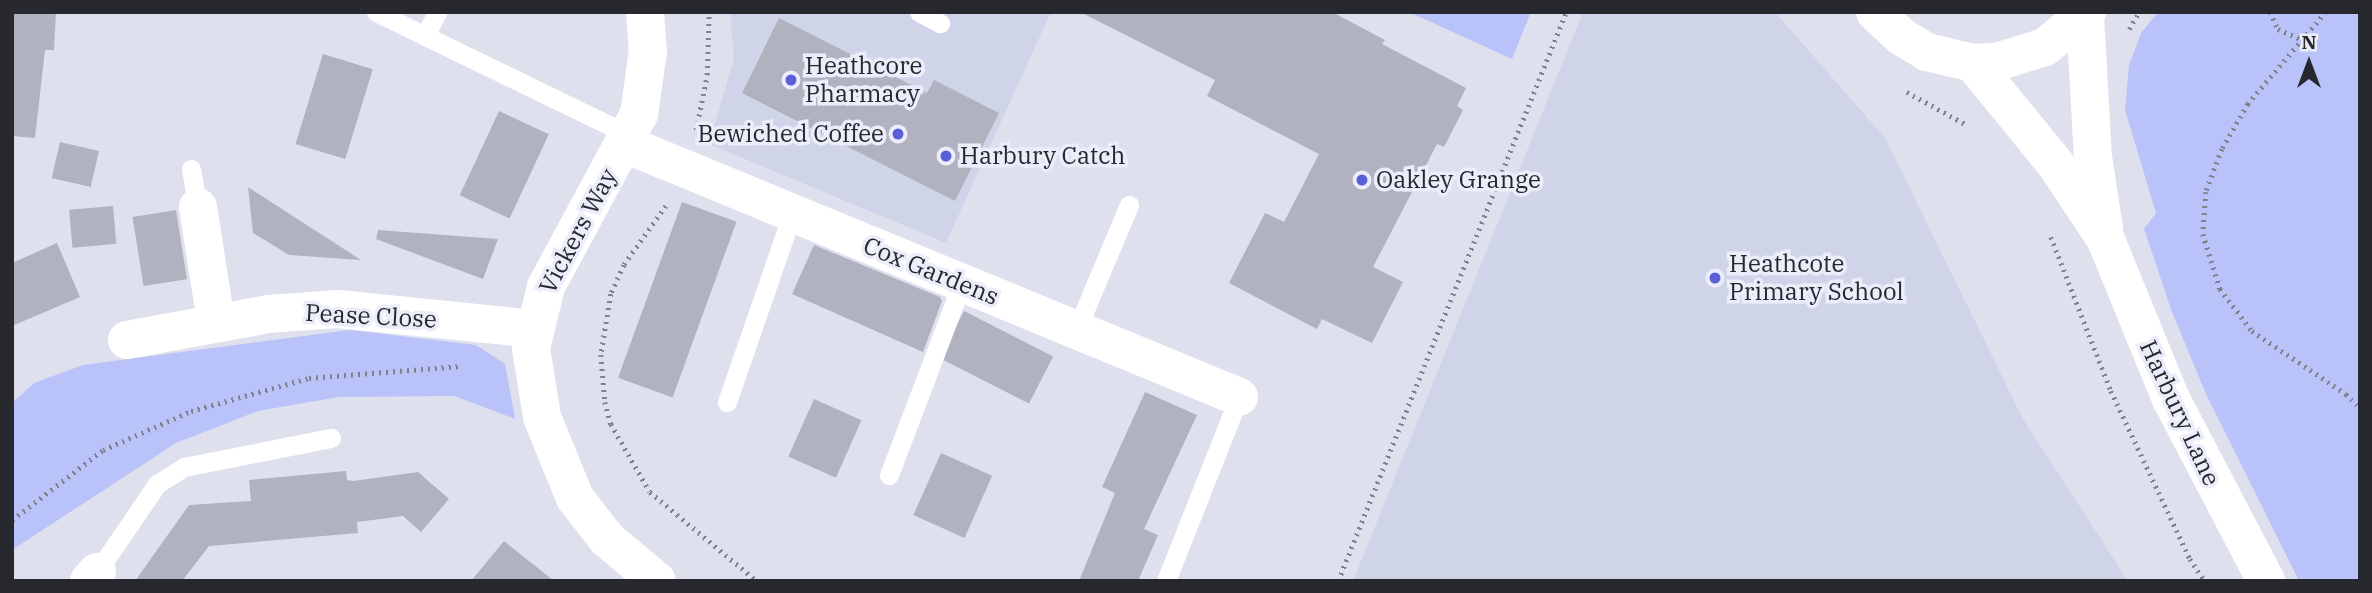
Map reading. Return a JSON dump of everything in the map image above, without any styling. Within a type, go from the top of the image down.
[{"type":"street","name":"Vickers Way","points":[[645,12],[645,80],[627,140],[564,250],[538,307],[533,344],[542,417],[575,498],[607,539],[657,581]]},
{"type":"street","points":[[1875,12],[1902,37],[1927,52],[1973,63],[2000,61],[2045,47],[2086,14]]},
{"type":"street","name":"Harbury Lane","points":[[2086,14],[2092,157],[2106,240]]},
{"type":"street","name":"Harbury Lane","points":[[1973,63],[2050,155],[2106,240],[2171,399],[2266,581]]},
{"type":"street","name":"Cox Gardens","points":[[627,140],[685,169],[1238,397]]},
{"type":"street","points":[[198,207],[216,322]]},
{"type":"street","name":"Pease Close","points":[[127,340],[216,322],[338,309],[533,344]]},
{"type":"lane","points":[[376,12],[627,140]]},
{"type":"lane","points":[[425,36],[437,12]]},
{"type":"lane","points":[[919,12],[940,23]]},
{"type":"lane","points":[[191,169],[198,207]]},
{"type":"lane","points":[[1076,331],[1129,205]]},
{"type":"lane","points":[[727,402],[792,214]]},
{"type":"lane","points":[[889,475],[962,283]]},
{"type":"lane","points":[[1166,581],[1238,397]]},
{"type":"lane","points":[[93,576],[157,484],[184,467],[331,438]]},
{"type":"path","points":[[709,12],[707,75],[685,169],[671,199],[624,265],[611,294],[601,355],[605,402],[611,424],[650,492],[757,581]]},
{"type":"path","points":[[1338,581],[1566,12]]},
{"type":"path","points":[[2270,12],[2278,29],[2300,39]]},
{"type":"path","points":[[2326,12],[2300,39],[2248,104],[2211,172],[2203,212],[2205,251],[2220,289],[2252,331],[2346,394],[2360,408]]},
{"type":"path","points":[[1898,87],[1950,112],[1974,133]]},
{"type":"path","points":[[2048,230],[2111,391],[2190,559],[2205,581]]},
{"type":"path","points":[[12,520],[103,450],[191,411],[309,378],[533,344]]},
{"type":"shaded area","points":[[730,12],[1051,12],[946,243],[709,144],[734,59]]},
{"type":"shaded area","points":[[1409,12],[1531,12],[1512,59]]},
{"type":"shaded area","name":"Heathcote Primary School","points":[[1583,12],[1775,12],[1885,138],[2023,419],[2128,581],[1353,581]]},
{"type":"shaded area","points":[[2158,12],[2360,12],[2360,581],[2299,581],[2206,394],[2172,312],[2144,229],[2156,213],[2125,110],[2129,65],[2141,33]]},
{"type":"shaded area","points":[[350,330],[476,345],[505,364],[515,419],[454,396],[339,397],[258,411],[176,443],[12,550],[12,403],[34,383],[83,365]]},
{"type":"building","points":[[12,12],[56,12],[54,50],[45,50],[35,138],[12,136]]},
{"type":"building","name":"Oakley Grange","points":[[1080,12],[1332,12],[1385,40],[1382,44],[1466,88],[1457,106],[1463,110],[1444,147],[1437,144],[1373,267],[1403,282],[1372,343],[1322,319],[1317,329],[1229,283],[1265,213],[1284,222],[1319,154],[1207,96],[1215,80]]},
{"type":"building","points":[[779,18],[927,93],[934,80],[999,113],[955,201],[742,93]]},
{"type":"building","points":[[323,54],[373,69],[345,159],[296,144]]},
{"type":"building","points":[[499,111],[549,134],[510,219],[460,195]]},
{"type":"building","points":[[60,142],[99,151],[91,187],[52,178]]},
{"type":"building","points":[[248,187],[361,260],[289,255],[253,233]]},
{"type":"building","points":[[682,202],[737,222],[673,398],[618,378]]},
{"type":"building","points":[[113,206],[116,244],[72,248],[69,210]]},
{"type":"building","points":[[176,210],[187,279],[143,286],[133,217]]},
{"type":"building","points":[[378,230],[498,239],[483,279],[376,239]]},
{"type":"building","points":[[57,243],[80,297],[12,326],[12,263]]},
{"type":"building","points":[[814,245],[940,297],[942,301],[923,352],[792,294]]},
{"type":"building","points":[[964,311],[1053,356],[1029,404],[940,358]]},
{"type":"building","points":[[1145,392],[1197,415],[1144,529],[1158,535],[1138,581],[1079,581],[1115,493],[1102,487]]},
{"type":"building","points":[[814,399],[862,420],[836,478],[788,457]]},
{"type":"building","points":[[941,453],[992,476],[965,538],[913,515]]},
{"type":"building","points":[[346,471],[347,480],[353,481],[418,472],[449,499],[421,532],[403,516],[357,522],[358,533],[209,546],[182,581],[135,581],[189,505],[251,501],[249,480]]},
{"type":"building","points":[[504,541],[554,581],[471,581]]},
{"type":"place","name":"Heathcore Pharmacy","points":[[791,80]]},
{"type":"place","name":"Bewiched Coffee","points":[[898,134]]},
{"type":"place","name":"Harbury Catch","points":[[946,156]]},
{"type":"place","name":"Oakley Grange","points":[[1362,180]]},
{"type":"place","name":"Heathcote Primary School","points":[[1715,278]]}]
